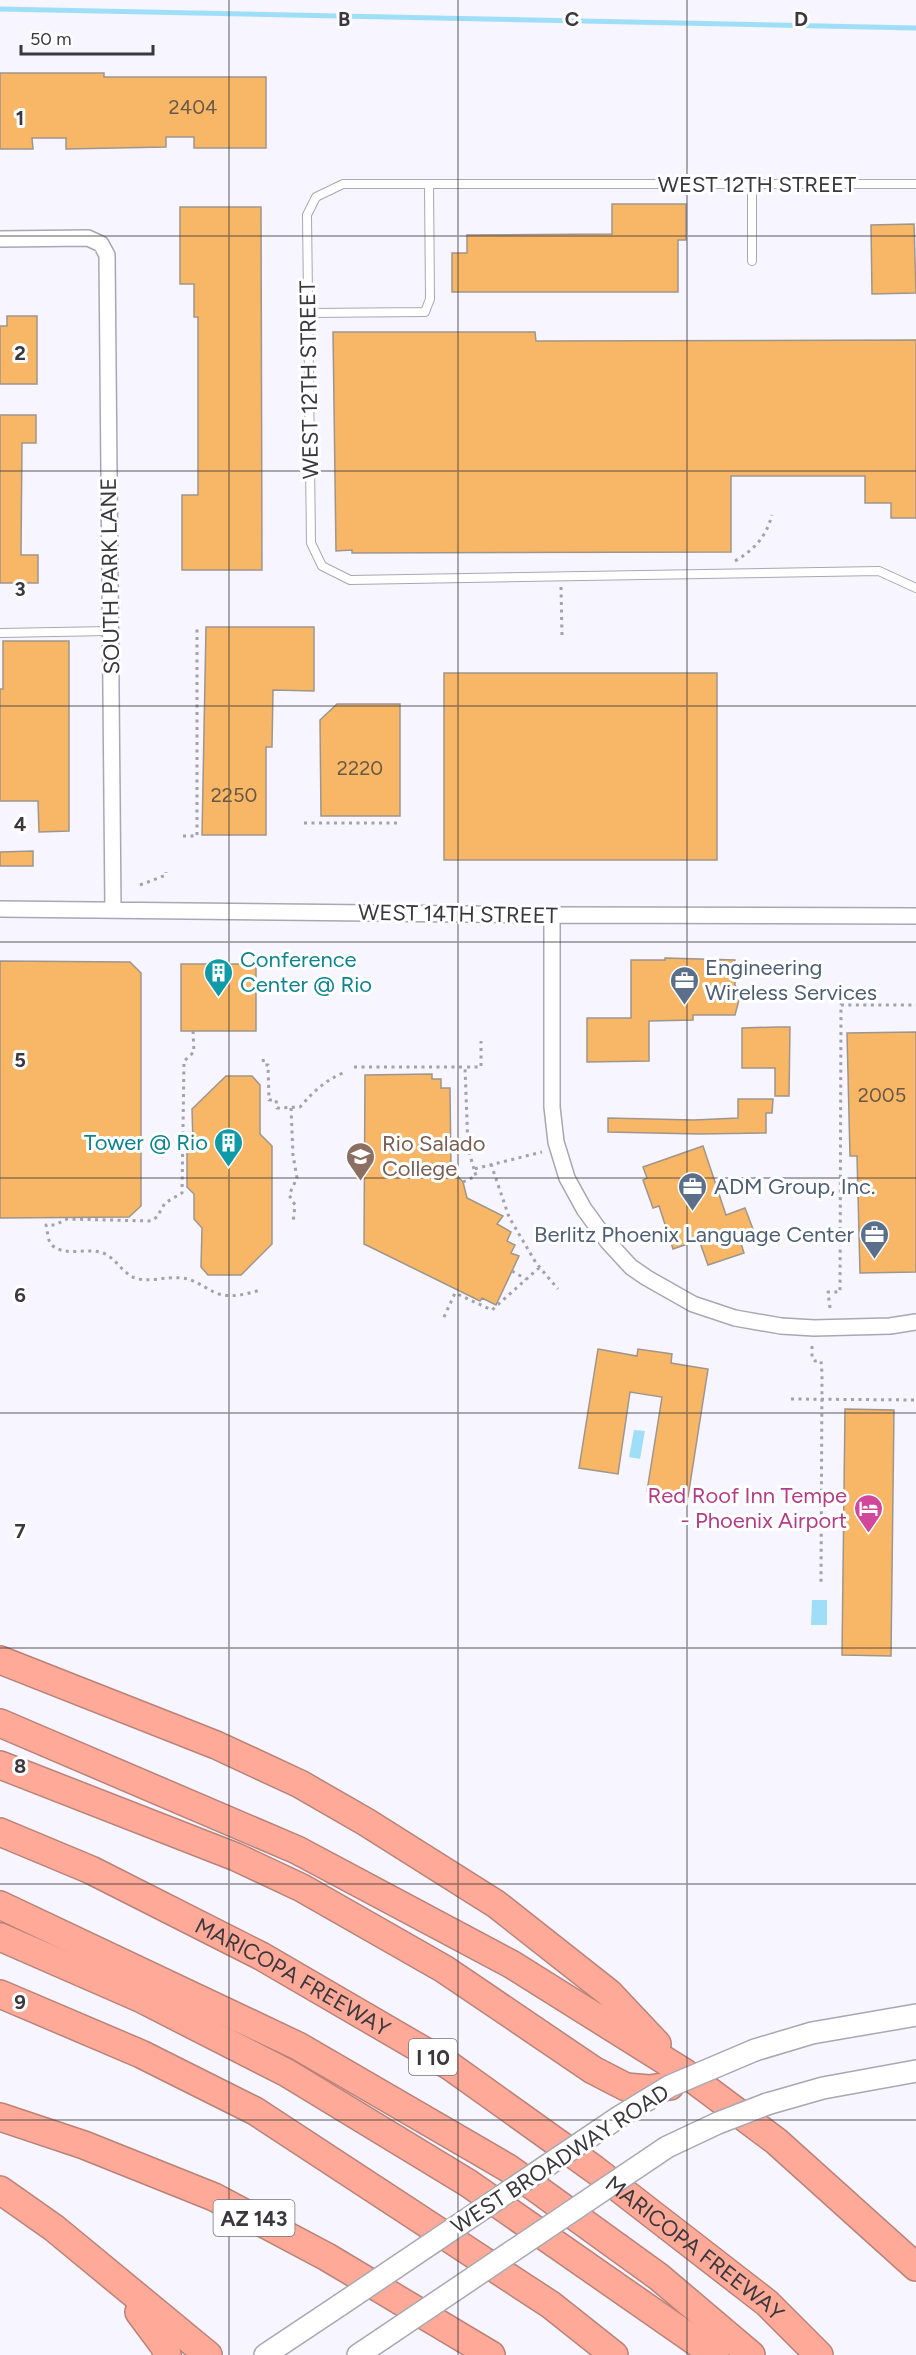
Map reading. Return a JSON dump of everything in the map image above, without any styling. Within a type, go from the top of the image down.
[{"type":"highway","points":[[0,1660],[216,1745],[300,1784],[366,1822],[496,1904],[609,1993],[678,2080]]},
{"type":"highway","points":[[0,1723],[297,1850],[511,1964],[678,2080],[776,2140],[916,2267]]},
{"type":"highway","points":[[0,1765],[225,1852],[302,1888],[444,1970],[593,2070],[626,2086],[649,2089],[678,2080]]},
{"type":"highway","name":"MARICOPA FREEWAY","points":[[0,1832],[91,1870],[261,1956],[450,2066],[594,2169],[768,2303],[819,2355]]},
{"type":"highway","points":[[0,1905],[298,2046],[508,2168],[659,2277],[751,2355]]},
{"type":"highway","points":[[0,1937],[141,1998],[287,2073],[468,2183],[715,2355]]},
{"type":"highway","points":[[0,1994],[141,2054],[255,2111],[550,2305],[614,2355]]},
{"type":"highway","name":"AZ 143","points":[[0,2117],[84,2145],[214,2197],[327,2257],[491,2355]]},
{"type":"highway","points":[[0,2190],[54,2228],[208,2355]]},
{"type":"highway","points":[[115,2280],[165,2347],[167,2355]]},
{"type":"main road","name":"WEST BROADWAY ROAD","points":[[265,2355],[619,2117],[678,2080],[756,2050],[812,2033],[916,2015]]},
{"type":"main road","points":[[358,2355],[667,2147],[718,2123],[768,2104],[823,2088],[916,2071]]},
{"type":"street","name":"SOUTH PARK LANE","points":[[0,239],[88,238],[101,244],[107,255],[112,909]]},
{"type":"street","name":"WEST 14TH STREET","points":[[0,909],[916,916]]},
{"type":"street","points":[[552,915],[552,1107],[556,1142],[567,1178],[584,1209],[608,1242],[631,1266],[647,1278],[693,1304],[735,1318],[781,1326],[814,1328],[890,1326],[916,1322]]},
{"type":"lane","name":"WEST 12TH STREET","points":[[916,184],[343,184],[316,197],[307,215],[311,543],[322,566],[350,580],[879,571],[916,588]]},
{"type":"lane","points":[[308,313],[425,312],[430,299],[429,184]]},
{"type":"lane","points":[[752,184],[752,261]]},
{"type":"lane","points":[[0,633],[110,631]]},
{"type":"path","points":[[733,561],[749,552],[762,538],[772,515]]},
{"type":"path","points":[[561,585],[562,636]]},
{"type":"path","points":[[183,836],[197,836],[197,627]]},
{"type":"path","points":[[304,823],[399,823]]},
{"type":"path","points":[[140,885],[166,875],[166,872]]},
{"type":"path","points":[[830,1308],[828,1292],[840,1292],[841,1005],[916,1005]]},
{"type":"path","points":[[193,1031],[194,1052],[184,1061],[182,1193],[165,1203],[157,1218],[151,1221],[67,1219],[55,1225],[46,1225],[49,1242],[60,1250],[91,1250],[102,1253],[117,1262],[132,1277],[138,1279],[194,1280],[218,1293],[231,1295],[260,1290]]},
{"type":"path","points":[[354,1067],[481,1067],[481,1041]]},
{"type":"path","points":[[263,1059],[264,1065],[268,1065],[269,1100],[276,1100],[277,1108],[300,1107],[328,1079],[343,1073]]},
{"type":"path","points":[[463,1182],[476,1176],[468,1148],[465,1067]]},
{"type":"path","points":[[291,1108],[291,1137],[297,1178],[289,1195],[295,1205],[292,1223]]},
{"type":"path","points":[[474,1169],[542,1152]]},
{"type":"path","points":[[491,1164],[509,1217],[540,1267],[558,1289]]},
{"type":"path","points":[[444,1317],[455,1293],[492,1310],[540,1267]]},
{"type":"path","points":[[512,1272],[526,1279]]},
{"type":"path","points":[[812,1346],[812,1358],[815,1361],[821,1361],[821,1582]]},
{"type":"path","points":[[792,1399],[916,1400]]},
{"type":"water","points":[[634,1430],[645,1431],[640,1459],[629,1457]]},
{"type":"water","points":[[812,1600],[827,1600],[827,1625],[811,1625]]},
{"type":"building","points":[[0,73],[104,73],[104,77],[266,77],[266,148],[194,148],[194,137],[166,137],[166,147],[66,149],[66,138],[32,138],[33,149],[0,149]]},
{"type":"building","points":[[612,204],[686,204],[686,240],[678,240],[678,292],[452,292],[452,253],[467,253],[467,235],[612,234]]},
{"type":"building","points":[[180,207],[261,207],[262,570],[182,570],[182,495],[198,495],[198,317],[194,317],[194,284],[180,284]]},
{"type":"building","points":[[914,224],[916,293],[872,294],[871,225]]},
{"type":"building","points":[[7,316],[37,316],[37,384],[0,384],[0,326],[7,326]]},
{"type":"building","points":[[333,332],[535,332],[536,341],[916,340],[916,518],[891,518],[891,503],[865,503],[865,476],[731,476],[731,552],[352,553],[352,550],[336,551]]},
{"type":"building","points":[[0,415],[36,415],[36,443],[22,443],[21,555],[38,555],[38,583],[0,583]]},
{"type":"building","points":[[206,627],[314,627],[314,691],[273,690],[272,747],[266,747],[266,835],[202,835]]},
{"type":"building","points":[[3,641],[69,641],[69,831],[39,832],[38,801],[0,801],[0,689],[3,689]]},
{"type":"building","points":[[444,673],[717,673],[717,860],[444,860]]},
{"type":"building","points":[[337,704],[400,704],[400,816],[321,816],[320,720]]},
{"type":"building","points":[[33,851],[33,866],[0,866],[0,852]]},
{"type":"building","name":"Engineering Wireless Services","points":[[665,958],[735,960],[735,985],[740,996],[735,1015],[693,1015],[693,1020],[649,1021],[649,1061],[587,1062],[587,1018],[631,1018],[631,960],[665,960]]},
{"type":"building","points":[[0,961],[130,962],[141,973],[141,1206],[129,1217],[0,1218]]},
{"type":"building","name":"Conference Center @ Rio","points":[[181,964],[256,964],[256,1031],[181,1031]]},
{"type":"building","points":[[790,1027],[789,1096],[775,1096],[775,1068],[742,1068],[742,1028]]},
{"type":"building","points":[[916,1032],[916,1272],[860,1273],[857,1156],[850,1156],[847,1033]]},
{"type":"building","points":[[432,1074],[432,1079],[441,1079],[441,1088],[450,1088],[451,1170],[463,1182],[467,1198],[503,1216],[497,1224],[511,1232],[507,1241],[515,1245],[511,1253],[519,1256],[496,1305],[482,1298],[480,1301],[364,1244],[365,1075]]},
{"type":"building","name":"Tower @ Rio","points":[[226,1076],[252,1076],[260,1085],[260,1134],[272,1146],[272,1244],[241,1275],[208,1275],[201,1267],[202,1228],[194,1219],[194,1194],[187,1187],[187,1147],[193,1142],[192,1109]]},
{"type":"building","points":[[738,1099],[773,1099],[772,1113],[766,1113],[766,1133],[608,1132],[608,1118],[694,1120],[738,1118]]},
{"type":"building","name":"ADM Group, Inc.","points":[[703,1146],[726,1215],[745,1208],[753,1229],[738,1234],[744,1253],[708,1265],[699,1240],[673,1249],[659,1206],[653,1208],[643,1180],[647,1178],[643,1167]]},
{"type":"building","points":[[598,1349],[637,1356],[638,1349],[672,1354],[671,1363],[708,1369],[688,1497],[647,1491],[662,1397],[630,1392],[618,1474],[579,1468]]},
{"type":"building","name":"Red Roof Inn Tempe - Phoenix Airport","points":[[845,1409],[894,1410],[891,1656],[842,1655]]},
{"type":"waterway","points":[[0,9],[916,28]]},
{"type":"place","name":"Conference Center @ Rio","points":[[219,998]]},
{"type":"place","name":"Engineering Wireless Services","points":[[684,1006]]},
{"type":"place","name":"Tower @ Rio","points":[[229,1168]]},
{"type":"place","name":"Rio Salado College","points":[[361,1182]]},
{"type":"place","name":"ADM Group, Inc.","points":[[693,1212]]},
{"type":"place","name":"Berlitz Phoenix Language Center","points":[[875,1260]]},
{"type":"place","name":"Red Roof Inn Tempe - Phoenix Airport","points":[[868,1534]]}]
